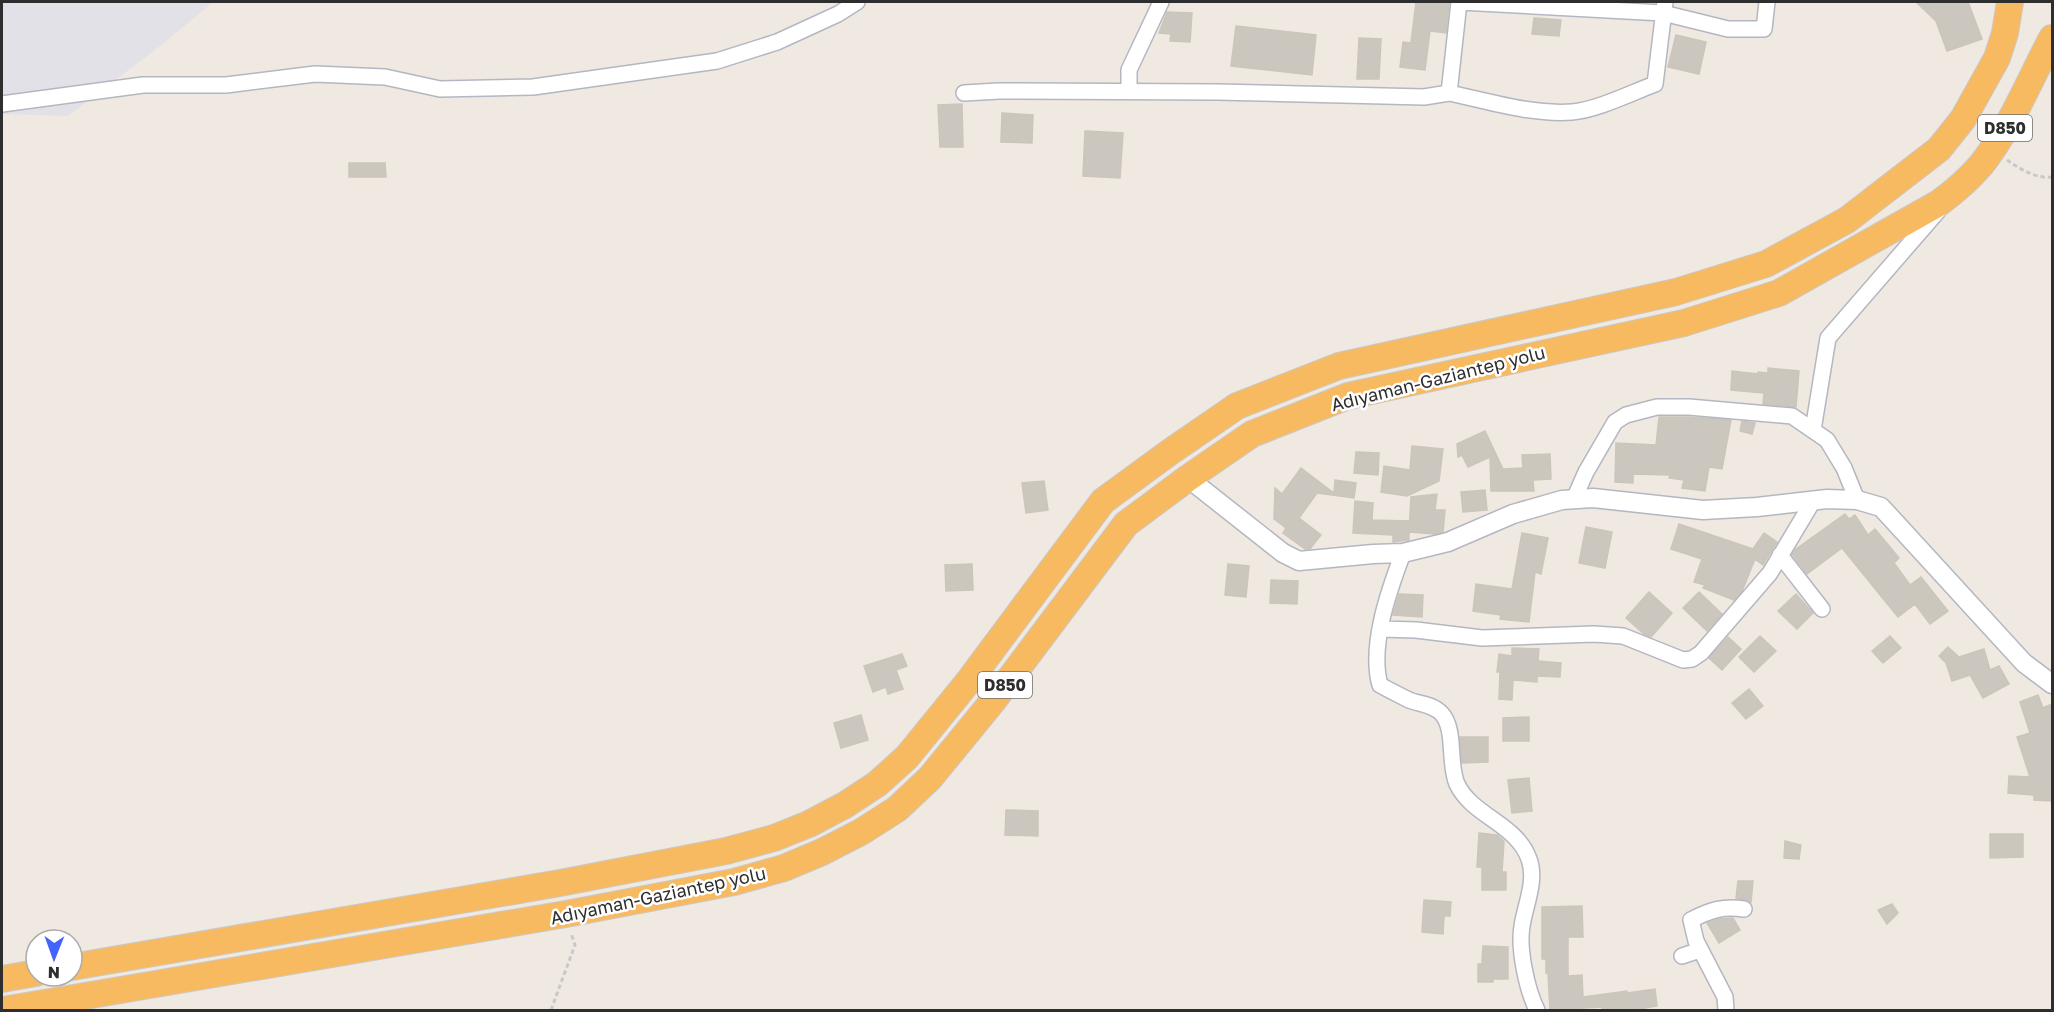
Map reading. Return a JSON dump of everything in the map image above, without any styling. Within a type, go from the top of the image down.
[{"type":"highway","name":"Adıyaman-Gaziantep yolu","points":[[84,965],[560,884],[726,851],[774,838],[809,824],[845,805],[877,784],[907,757],[968,682],[1103,501],[1237,406],[1339,366],[1676,292],[1766,264],[1847,220],[1939,149],[1963,119],[1997,58],[2006,33],[2010,2]]},
{"type":"highway","name":"Adıyaman-Gaziantep yolu","points":[[3,1011],[566,914],[734,882],[784,868],[822,852],[861,832],[897,809],[930,778],[993,701],[1126,524],[1252,434],[1348,396],[1684,323],[1779,293],[1940,203],[1956,190],[1981,165],[2007,125],[2051,44]]},
{"type":"highway","points":[[2,979],[24,975]]},
{"type":"street","points":[[2,104],[143,85],[226,85],[315,74],[385,77],[440,89],[533,87],[717,61],[777,42],[838,15],[857,2]]},
{"type":"street","points":[[1129,92],[1129,70],[1161,2]]},
{"type":"street","points":[[1449,93],[1459,2],[1664,7],[1728,29],[1764,29],[1767,2]]},
{"type":"street","points":[[964,93],[1129,92],[1424,97],[1449,93],[1541,111],[1574,112],[1618,99],[1655,84],[1664,7]]},
{"type":"street","points":[[1813,430],[1828,338],[1956,190]]},
{"type":"street","points":[[1574,499],[1577,489],[1615,422],[1626,415],[1657,407],[1689,407],[1792,416],[1827,440],[1844,468],[1857,500]]},
{"type":"street","points":[[1188,478],[1283,553],[1299,561],[1403,553],[1448,542],[1513,514],[1562,500],[1593,498],[1703,510],[1813,501],[1857,500],[1881,507],[2024,663],[2052,684]]},
{"type":"street","points":[[1381,629],[1416,630],[1482,638],[1594,634],[1623,636],[1683,660],[1692,659],[1701,653],[1770,573],[1813,501]]},
{"type":"street","points":[[1403,553],[1390,586],[1381,629],[1376,660],[1380,685],[1411,701],[1430,706],[1442,714],[1447,724],[1457,784],[1469,801],[1519,841],[1530,859],[1532,879],[1521,938],[1528,985],[1537,1011]]},
{"type":"street","points":[[1780,555],[1822,609]]},
{"type":"street","points":[[1726,1011],[1725,997],[1695,941],[1691,920],[1710,910],[1727,907],[1744,909]]},
{"type":"street","points":[[1682,956],[1700,950]]},
{"type":"path","points":[[1992,147],[2021,170],[2047,178],[2052,177]]},
{"type":"path","points":[[550,1011],[575,945],[566,914]]},
{"type":"shaded area","points":[[2,2],[213,2],[164,43],[68,116],[2,114]]},
{"type":"building","points":[[1416,2],[1449,2],[1446,33],[1430,31],[1425,70],[1400,67],[1403,42],[1411,43]]},
{"type":"building","points":[[1916,2],[1968,2],[1982,39],[1947,51],[1936,21]]},
{"type":"building","points":[[1167,12],[1192,13],[1190,42],[1170,41],[1171,34],[1159,33]]},
{"type":"building","points":[[1534,18],[1561,20],[1559,36],[1532,34]]},
{"type":"building","points":[[1236,26],[1316,35],[1312,75],[1231,66]]},
{"type":"building","points":[[1676,35],[1706,42],[1699,74],[1668,67]]},
{"type":"building","points":[[1359,38],[1381,39],[1379,79],[1357,79]]},
{"type":"building","points":[[962,104],[963,147],[940,147],[938,105]]},
{"type":"building","points":[[1002,113],[1033,115],[1032,143],[1001,142]]},
{"type":"building","points":[[1085,131],[1123,133],[1120,178],[1083,176]]},
{"type":"building","points":[[349,163],[385,163],[386,177],[349,177]]},
{"type":"building","points":[[1768,368],[1799,371],[1796,407],[1763,404],[1764,393],[1731,390],[1732,371],[1758,374],[1758,372],[1768,373]]},
{"type":"building","points":[[1659,417],[1731,420],[1722,469],[1709,467],[1705,491],[1682,488],[1684,480],[1669,478],[1670,475],[1633,474],[1633,483],[1615,482],[1616,443],[1656,445]]},
{"type":"building","points":[[1742,421],[1755,423],[1752,434],[1740,431]]},
{"type":"building","points":[[1485,431],[1503,469],[1523,468],[1522,455],[1550,454],[1551,479],[1533,480],[1534,491],[1491,491],[1490,457],[1468,467],[1462,455],[1458,457],[1457,444]]},
{"type":"building","points":[[1412,446],[1443,449],[1439,481],[1407,496],[1381,492],[1384,466],[1410,470]]},
{"type":"building","points":[[1356,452],[1379,453],[1378,475],[1354,473]]},
{"type":"building","points":[[1301,468],[1334,493],[1335,480],[1356,483],[1354,498],[1317,493],[1299,518],[1321,535],[1310,549],[1305,549],[1283,533],[1286,528],[1274,519],[1275,488],[1282,494]]},
{"type":"building","points":[[1044,481],[1048,510],[1026,513],[1022,483]]},
{"type":"building","points":[[1485,490],[1487,510],[1463,512],[1461,492]]},
{"type":"building","points":[[1437,494],[1435,510],[1445,510],[1443,532],[1435,534],[1409,532],[1409,540],[1393,542],[1393,535],[1353,533],[1355,501],[1373,503],[1372,520],[1409,521],[1409,531],[1411,497]]},
{"type":"building","points":[[1845,514],[1849,519],[1855,515],[1868,535],[1875,529],[1899,558],[1894,563],[1910,585],[1921,577],[1948,611],[1930,624],[1915,604],[1898,617],[1842,548],[1807,574],[1792,554]]},
{"type":"building","points":[[1679,524],[1753,549],[1764,533],[1777,542],[1763,565],[1755,559],[1742,591],[1734,600],[1694,582],[1702,559],[1671,549]]},
{"type":"building","points":[[1586,527],[1612,532],[1605,568],[1579,563]]},
{"type":"building","points":[[1522,533],[1548,538],[1541,574],[1535,572],[1529,622],[1500,619],[1501,615],[1473,611],[1476,584],[1512,589]]},
{"type":"building","points":[[972,564],[973,590],[946,591],[945,565]]},
{"type":"building","points":[[1228,564],[1249,566],[1246,597],[1225,595]]},
{"type":"building","points":[[1271,580],[1298,581],[1297,604],[1270,603]]},
{"type":"building","points":[[1649,592],[1672,613],[1651,637],[1644,634],[1626,618]]},
{"type":"building","points":[[1699,592],[1722,614],[1707,631],[1683,608]]},
{"type":"building","points":[[1399,594],[1423,595],[1422,617],[1393,615]]},
{"type":"building","points":[[1796,594],[1813,613],[1797,629],[1778,611]]},
{"type":"building","points":[[1760,636],[1776,651],[1754,672],[1739,657]]},
{"type":"building","points":[[1890,636],[1901,648],[1883,663],[1872,651]]},
{"type":"building","points":[[1728,637],[1741,649],[1722,670],[1709,658]]},
{"type":"building","points":[[1948,647],[1959,657],[1984,649],[1990,670],[1999,666],[2009,684],[1983,698],[1970,675],[1952,681],[1946,663],[1939,656]]},
{"type":"building","points":[[1512,648],[1539,649],[1538,661],[1561,663],[1560,677],[1537,676],[1537,682],[1513,680],[1512,700],[1499,699],[1500,672],[1497,672],[1499,654],[1512,656]]},
{"type":"building","points":[[902,654],[907,666],[896,670],[903,689],[888,694],[886,687],[873,692],[864,666]]},
{"type":"building","points":[[1749,689],[1763,706],[1746,719],[1732,703]]},
{"type":"building","points":[[2038,695],[2043,708],[2052,704],[2052,801],[2034,800],[2034,795],[2008,793],[2009,776],[2030,777],[2017,737],[2030,733],[2020,702]]},
{"type":"building","points":[[861,715],[868,740],[841,748],[834,723]]},
{"type":"building","points":[[1529,717],[1529,741],[1503,741],[1503,718]]},
{"type":"building","points":[[1460,737],[1488,737],[1488,762],[1462,763]]},
{"type":"building","points":[[1529,778],[1532,811],[1512,813],[1508,780]]},
{"type":"building","points":[[1006,810],[1038,811],[1038,836],[1005,835]]},
{"type":"building","points":[[1479,833],[1497,835],[1504,841],[1502,872],[1506,872],[1506,890],[1482,890],[1482,867],[1477,867]]},
{"type":"building","points":[[1990,834],[2023,834],[2023,857],[1990,858]]},
{"type":"building","points":[[1785,841],[1801,845],[1799,859],[1784,858]]},
{"type":"building","points":[[1738,881],[1753,881],[1751,902],[1736,898]]},
{"type":"building","points":[[1424,900],[1451,902],[1450,916],[1444,916],[1443,934],[1422,932]]},
{"type":"building","points":[[1892,904],[1898,913],[1887,924],[1878,910]]},
{"type":"building","points":[[1582,906],[1583,937],[1568,937],[1568,976],[1582,975],[1583,997],[1655,989],[1657,1006],[1629,1011],[1603,1011],[1602,1007],[1550,1010],[1546,959],[1542,959],[1542,907]]},
{"type":"building","points":[[1733,918],[1740,930],[1719,943],[1707,923]]},
{"type":"building","points":[[1483,946],[1508,947],[1508,979],[1478,982],[1478,964],[1482,964]]}]
